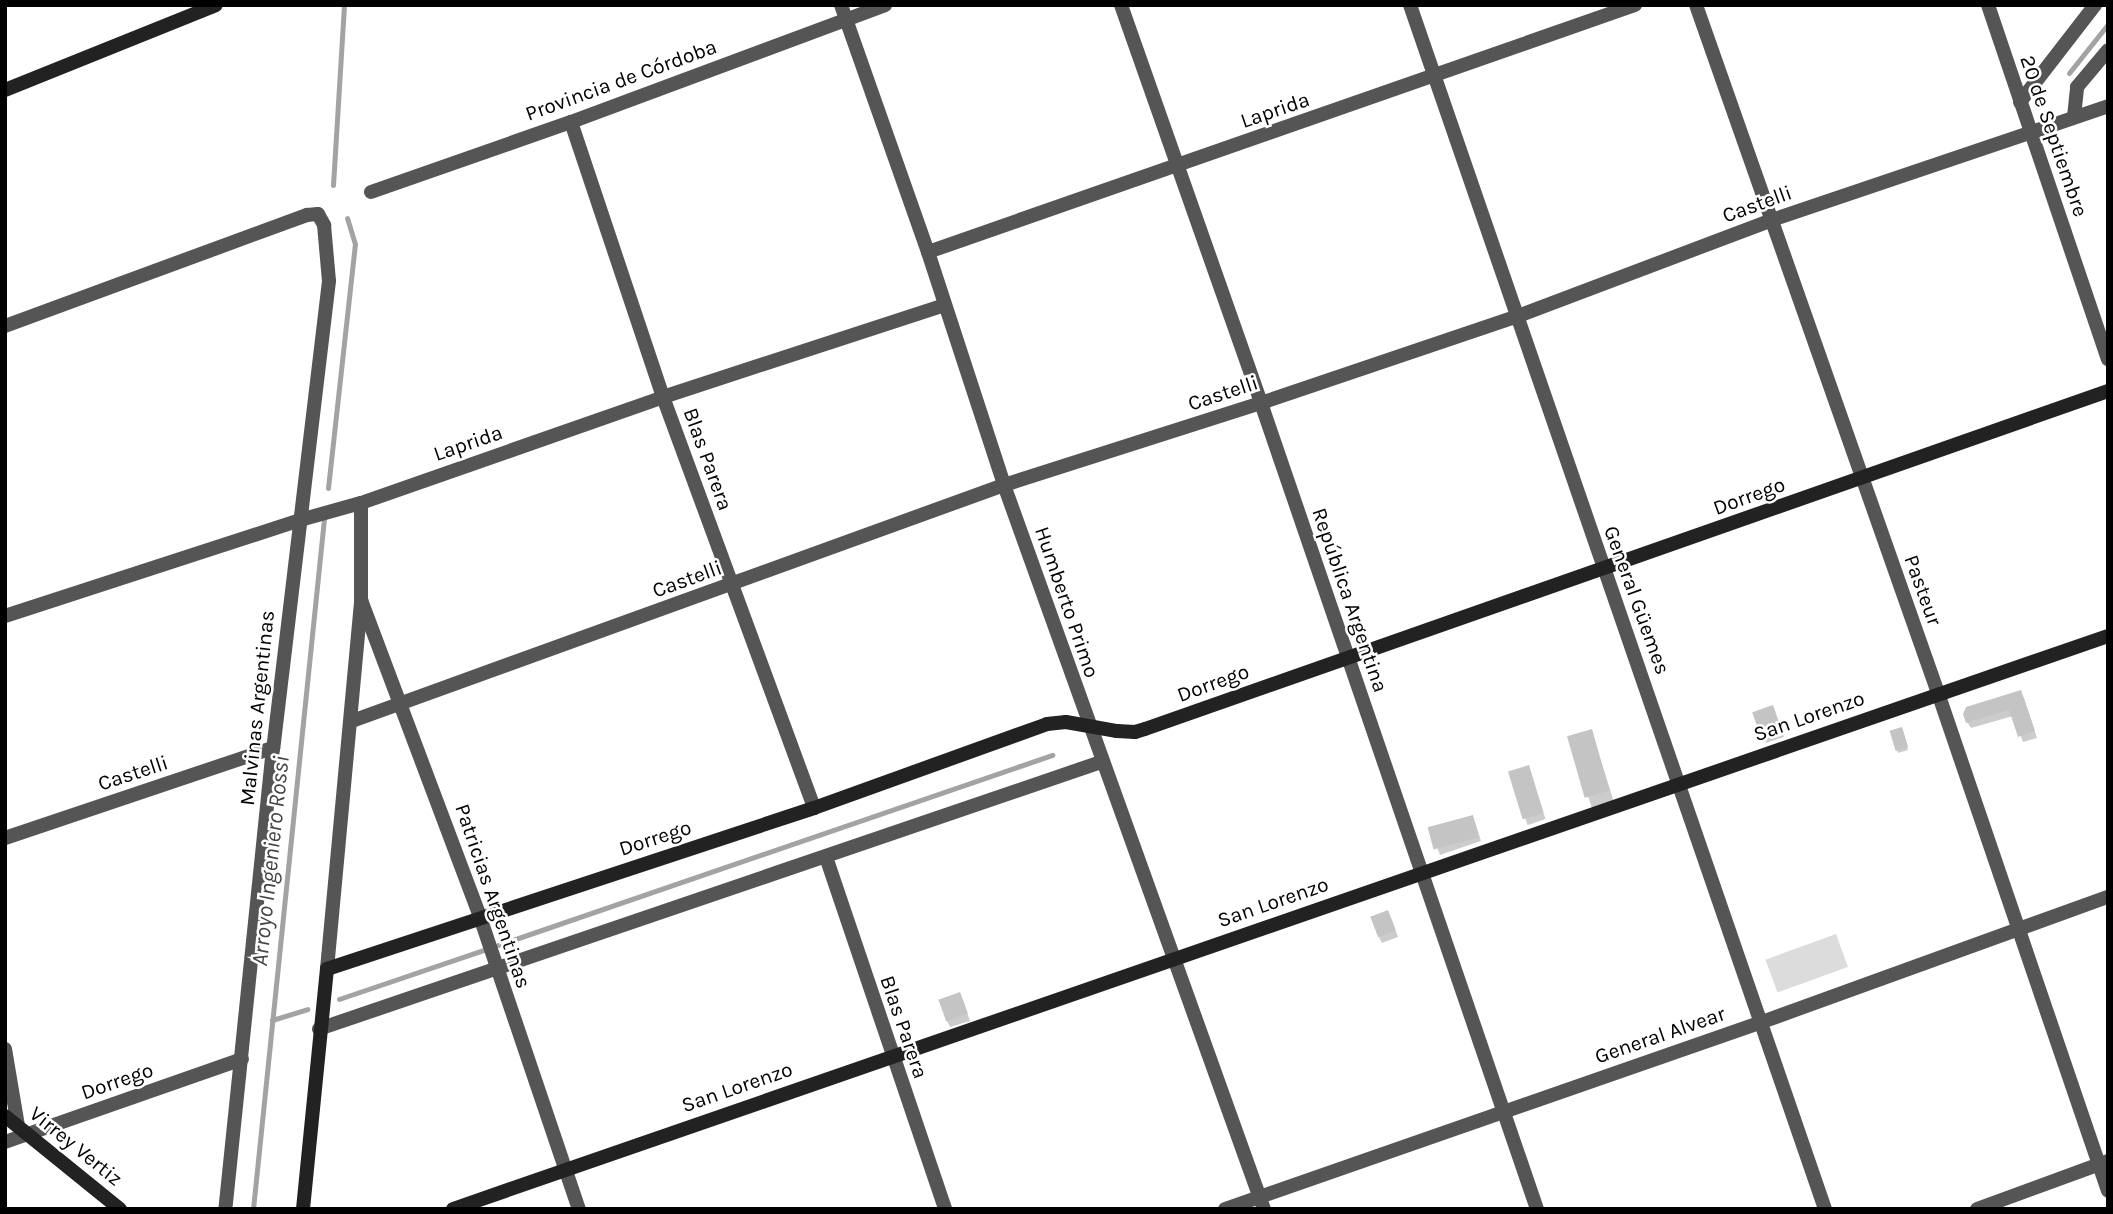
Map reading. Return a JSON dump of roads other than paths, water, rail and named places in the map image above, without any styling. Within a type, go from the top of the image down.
[{"type":"street","points":[[5,90],[216,5]]},
{"type":"street","name":"Provincia de Córdoba","points":[[370,192],[571,122],[844,12],[885,5]]},
{"type":"street","name":"República Argentina","points":[[1121,5],[1261,403],[1537,1209]]},
{"type":"street","name":"General Güemes","points":[[1410,5],[1825,1209]]},
{"type":"street","name":"Laprida","points":[[928,252],[1635,5]]},
{"type":"street","name":"Pasteur","points":[[1696,5],[1938,693],[2018,931],[2103,1163],[2108,1191]]},
{"type":"street","name":"20 de Septiembre","points":[[1988,5],[2108,359]]},
{"type":"street","points":[[2020,102],[2095,5]]},
{"type":"street","name":"Humberto Primo","points":[[844,12],[1101,762],[1262,1203]]},
{"type":"street","points":[[2074,117],[2077,87],[2108,50]]},
{"type":"street","name":"Castelli","points":[[352,721],[732,586],[1004,485],[1261,403],[1518,316],[1772,220],[2108,106]]},
{"type":"street","name":"Blas Parera","points":[[571,122],[663,397],[814,808]]},
{"type":"street","name":"Malvinas Argentinas","points":[[5,326],[307,215],[318,214],[324,225],[329,281],[273,748],[225,1209]]},
{"type":"street","name":"Laprida","points":[[5,616],[300,520],[355,505],[663,397],[944,305]]},
{"type":"street","name":"Dorrego","points":[[327,969],[814,808],[1046,724],[1088,723],[1135,732],[2108,391]]},
{"type":"street","points":[[303,1209],[352,721],[361,600],[355,505]]},
{"type":"street","name":"Patricias Argentinas","points":[[361,600],[480,917],[579,1209]]},
{"type":"street","name":"San Lorenzo","points":[[453,1209],[565,1168],[2108,636]]},
{"type":"street","name":"Castelli","points":[[5,838],[273,748]]},
{"type":"street","points":[[319,1029],[826,857],[851,845],[1101,762]]},
{"type":"street","name":"Blas Parera","points":[[826,857],[945,1209]]},
{"type":"street","name":"General Alvear","points":[[1225,1209],[1262,1203],[1503,1111],[1762,1022],[2108,897]]},
{"type":"street","points":[[5,1049],[23,1130]]},
{"type":"street","name":"Dorrego","points":[[5,1142],[23,1130],[242,1059]]},
{"type":"street","name":"Virrey Vertiz","points":[[5,1116],[120,1209]]},
{"type":"street","points":[[1977,1209],[2103,1163]]},
{"type":"waterway","points":[[333,185],[344,5]]},
{"type":"waterway","points":[[2069,73],[2108,24]]},
{"type":"waterway","points":[[328,488],[355,244],[347,218]]},
{"type":"waterway","name":"Arroyo Ingeniero Rossi","points":[[253,1209],[324,518]]},
{"type":"waterway","points":[[498,945],[1052,755]]},
{"type":"waterway","points":[[339,999],[484,950]]},
{"type":"waterway","points":[[272,1020],[307,1009]]}]
